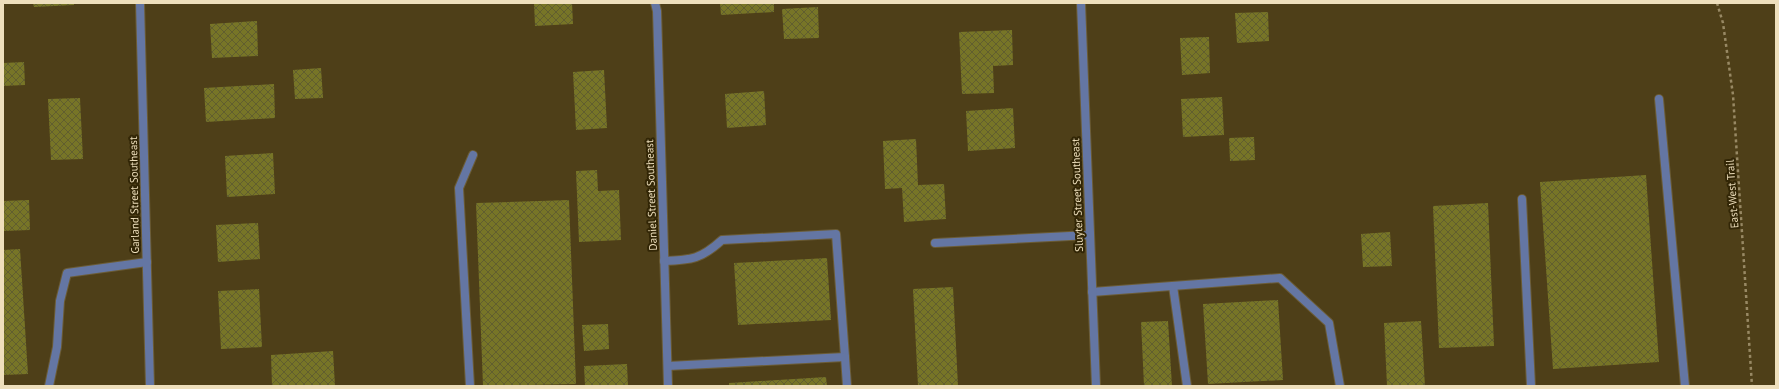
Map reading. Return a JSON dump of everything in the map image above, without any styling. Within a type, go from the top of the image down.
[{"type":"street","name":"Garland Street Southeast","points":[[140,3],[150,386]]},
{"type":"street","name":"Daniel Street Southeast","points":[[655,3],[657,18],[668,386]]},
{"type":"street","name":"Sluyter Street Southeast","points":[[1081,3],[1096,386]]},
{"type":"street","points":[[1659,99],[1685,386]]},
{"type":"street","points":[[470,386],[459,188],[473,155]]},
{"type":"street","points":[[1522,199],[1531,386]]},
{"type":"street","points":[[664,261],[691,260],[709,252],[722,240],[836,234],[847,386]]},
{"type":"street","points":[[935,243],[1090,235]]},
{"type":"street","points":[[49,386],[57,347],[60,301],[67,273],[147,262]]},
{"type":"street","points":[[1092,292],[1280,278],[1329,323],[1340,386]]},
{"type":"street","points":[[1173,286],[1187,386]]},
{"type":"street","points":[[668,366],[845,356]]},
{"type":"path","name":"East-West Trail","points":[[1717,3],[1723,23],[1733,95],[1752,386]]},
{"type":"building","points":[[33,3],[74,3],[74,5],[34,7]]},
{"type":"building","points":[[534,3],[572,3],[573,24],[535,26]]},
{"type":"building","points":[[720,3],[774,3],[774,12],[721,15]]},
{"type":"building","points":[[818,7],[819,38],[784,39],[782,9]]},
{"type":"building","points":[[1268,12],[1269,41],[1237,43],[1235,13]]},
{"type":"building","points":[[257,21],[258,56],[212,58],[210,24]]},
{"type":"building","points":[[1012,30],[1013,65],[993,66],[994,93],[962,94],[959,32]]},
{"type":"building","points":[[1209,37],[1210,73],[1182,75],[1180,38]]},
{"type":"building","points":[[24,62],[25,85],[3,86],[3,63]]},
{"type":"building","points":[[321,68],[323,98],[295,99],[293,70]]},
{"type":"building","points":[[604,70],[607,128],[576,130],[573,72]]},
{"type":"building","points":[[274,84],[275,118],[206,122],[204,88]]},
{"type":"building","points":[[764,91],[766,125],[727,128],[725,94]]},
{"type":"building","points":[[1222,97],[1224,135],[1183,137],[1181,99]]},
{"type":"building","points":[[80,98],[83,159],[51,160],[48,99]]},
{"type":"building","points":[[1013,108],[1015,148],[968,151],[966,111]]},
{"type":"building","points":[[1254,137],[1255,160],[1230,161],[1229,138]]},
{"type":"building","points":[[916,139],[918,185],[944,184],[946,219],[904,222],[902,188],[885,189],[883,141]]},
{"type":"building","points":[[273,153],[275,194],[227,197],[225,156]]},
{"type":"building","points":[[597,170],[598,191],[619,190],[621,240],[579,242],[576,171]]},
{"type":"building","points":[[1646,175],[1659,362],[1553,369],[1540,182]]},
{"type":"building","points":[[29,200],[30,230],[3,231],[3,201]]},
{"type":"building","points":[[569,200],[576,384],[483,386],[476,203]]},
{"type":"building","points":[[1488,203],[1494,346],[1439,348],[1433,206]]},
{"type":"building","points":[[258,223],[260,259],[218,262],[216,225]]},
{"type":"building","points":[[1390,232],[1392,266],[1363,267],[1361,234]]},
{"type":"building","points":[[20,249],[28,374],[3,375],[3,250]]},
{"type":"building","points":[[827,258],[831,320],[738,325],[734,263]]},
{"type":"building","points":[[953,287],[958,386],[918,386],[913,289]]},
{"type":"building","points":[[259,289],[262,347],[221,349],[218,291]]},
{"type":"building","points":[[1278,300],[1283,380],[1208,384],[1203,304]]},
{"type":"building","points":[[1168,321],[1172,386],[1144,386],[1141,322]]},
{"type":"building","points":[[1421,321],[1425,386],[1387,386],[1384,323]]},
{"type":"building","points":[[608,324],[609,349],[584,351],[582,325]]},
{"type":"building","points":[[333,351],[335,386],[272,386],[271,355]]},
{"type":"building","points":[[627,364],[628,386],[585,386],[584,366]]},
{"type":"building","points":[[826,377],[827,386],[729,386],[729,383]]}]
